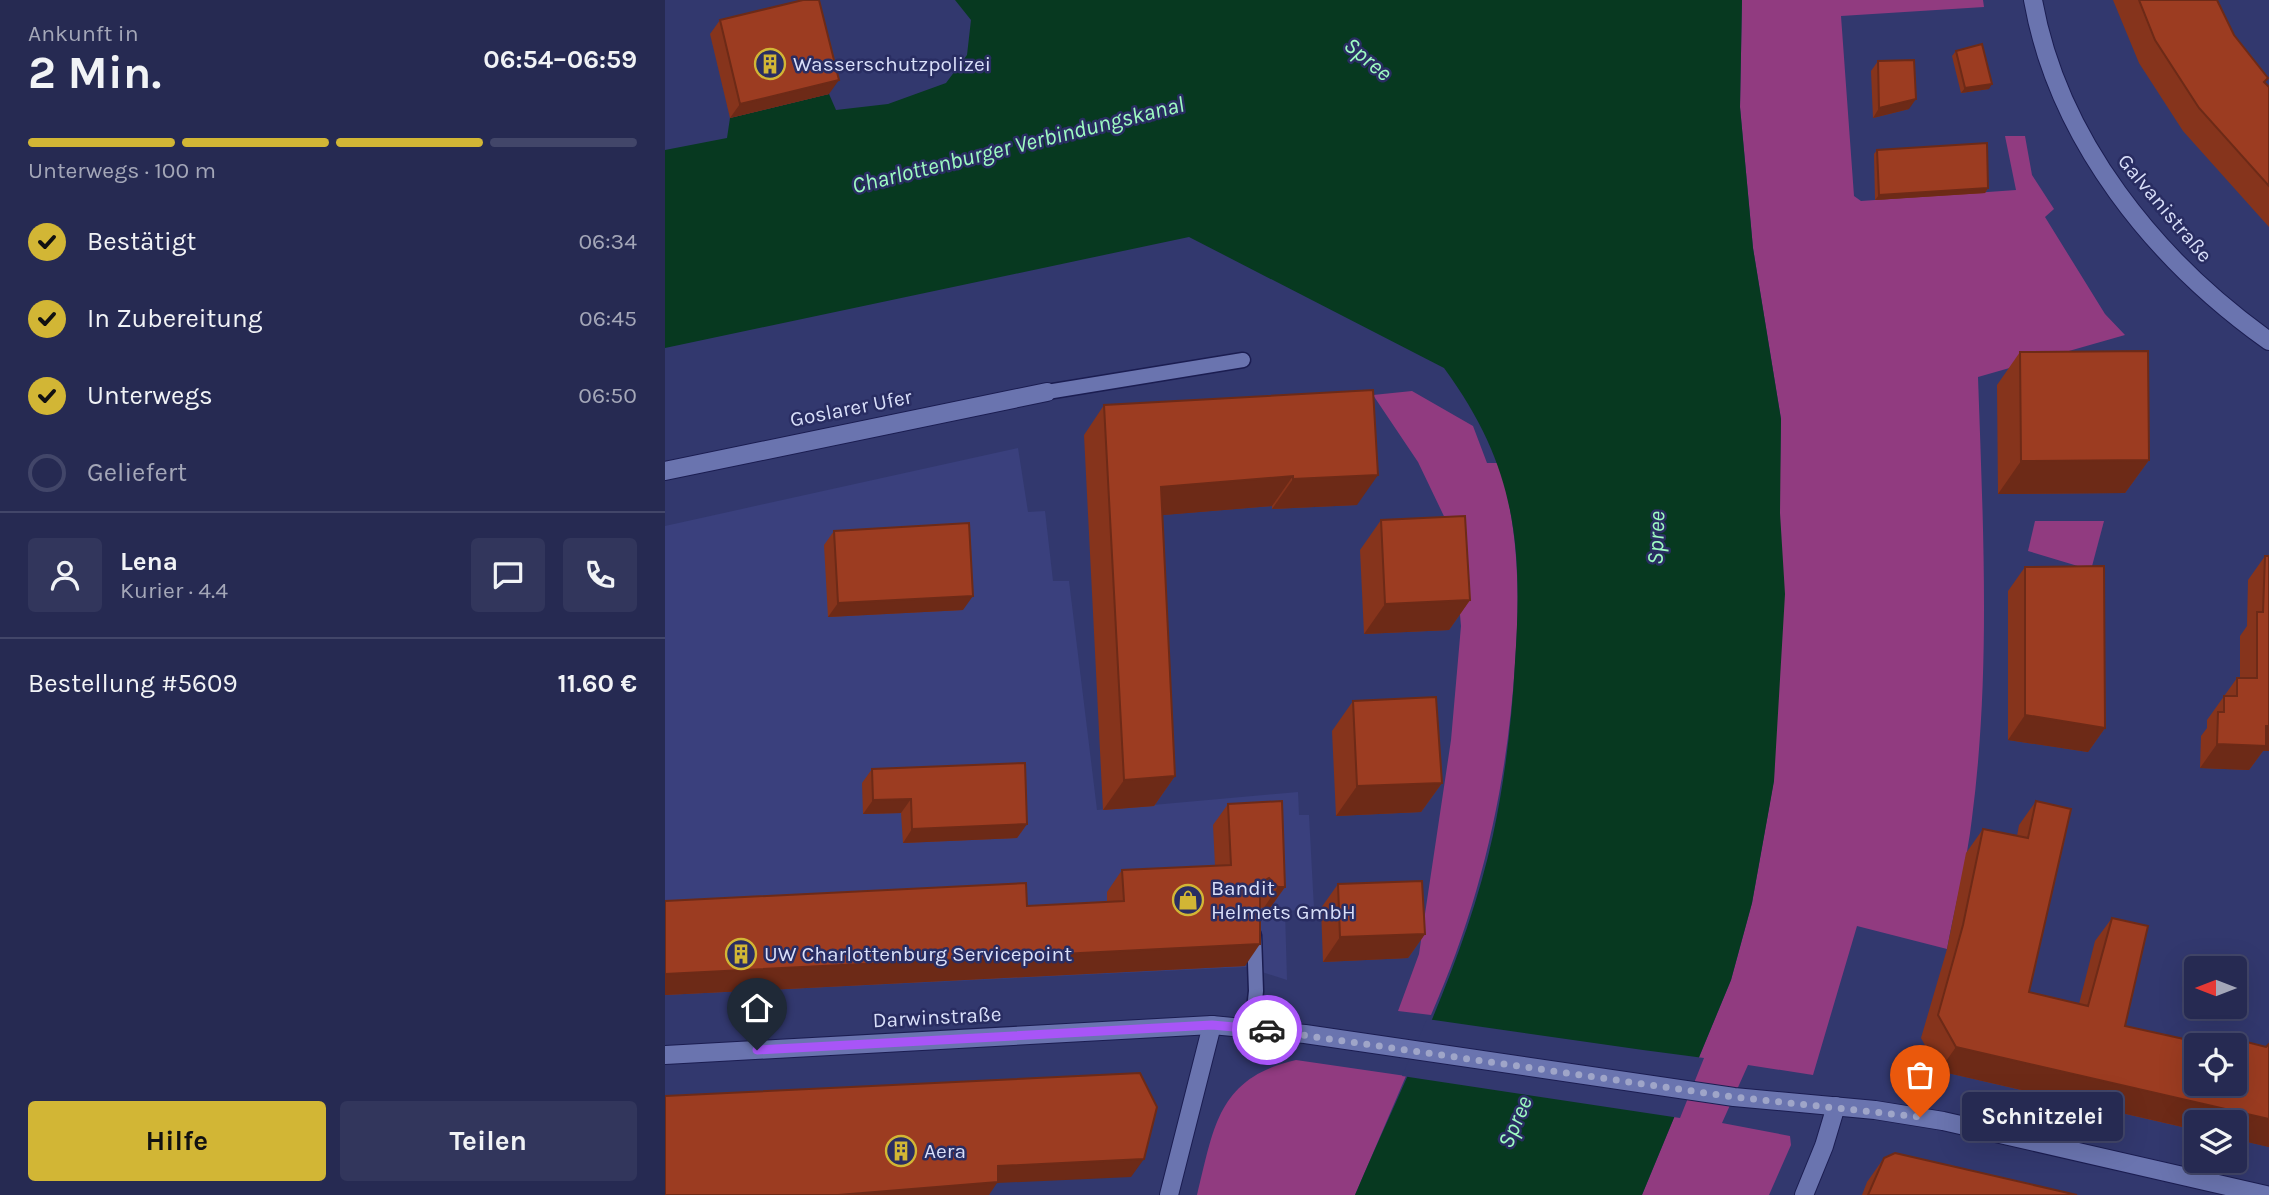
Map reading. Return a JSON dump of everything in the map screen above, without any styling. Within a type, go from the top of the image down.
[{"type":"street","name":"Galvanistraße","points":[[2033,0],[2051,68],[2069,115],[2110,183],[2171,257],[2225,309],[2269,341]]},
{"type":"street","name":"Goslarer Ufer","points":[[665,471],[1047,392]]},
{"type":"street","name":"Darwinstraße","points":[[665,1055],[1212,1025],[1305,1034],[1734,1097],[1836,1106],[1943,1121],[2266,1195]]},
{"type":"street","points":[[1169,1195],[1212,1025]]},
{"type":"street","points":[[1804,1195],[1824,1146],[1836,1106]]},
{"type":"lane","points":[[1047,392],[1243,360]]},
{"type":"lane","points":[[1252,1029],[1256,990],[1254,921]]},
{"type":"shaded area","points":[[1742,0],[1983,0],[1984,7],[1841,16],[1854,196],[1861,201],[2016,190],[2005,136],[2025,136],[2032,175],[2054,209],[2045,217],[2105,314],[2125,335],[1978,377],[1984,598],[1982,708],[1970,834],[1947,949],[1857,926],[1813,1075],[1748,1065],[1722,1123],[1790,1136],[1791,1145],[1769,1195],[1642,1195],[1731,980],[1752,903],[1774,780],[1781,419],[1753,248],[1740,107]]},
{"type":"shaded area","points":[[1412,391],[1473,426],[1487,463],[1499,463],[1511,513],[1517,587],[1517,638],[1511,709],[1498,799],[1489,843],[1464,930],[1431,1015],[1398,1011],[1419,954],[1451,740],[1461,626],[1453,535],[1418,462],[1373,395]]},
{"type":"shaded area","points":[[1018,448],[1028,512],[1045,511],[1053,581],[1069,581],[1097,810],[1298,792],[1299,815],[1309,815],[1314,909],[1285,911],[1287,980],[1246,967],[665,995],[665,526]]},
{"type":"shaded area","points":[[2035,521],[2104,521],[2091,570],[2028,551]]},
{"type":"shaded area","points":[[1296,1060],[1406,1076],[1355,1195],[1197,1195],[1215,1128],[1234,1093],[1250,1079],[1270,1068]]},
{"type":"water","points":[[955,0],[1742,0],[1740,107],[1753,248],[1781,419],[1780,513],[1785,594],[1774,781],[1752,903],[1731,980],[1642,1195],[1355,1195],[1433,1018],[1467,928],[1493,835],[1510,727],[1517,580],[1510,508],[1487,439],[1444,368],[1189,237],[665,348],[665,150],[727,138],[730,118],[829,94],[836,110],[888,104],[946,83],[967,55],[971,20]]},
{"type":"pier","points":[[1427,1019],[1704,1058],[1680,1118],[1402,1076]]},
{"type":"building","name":"Wasserschutzpolizei","points":[[803,0],[819,0],[839,80],[740,104],[720,20]]},
{"type":"building","points":[[2139,0],[2217,0],[2234,35],[2268,78],[2264,82],[2269,87],[2269,186],[2199,108],[2155,40]]},
{"type":"building","points":[[1982,44],[1992,84],[1965,88],[1956,51]]},
{"type":"building","points":[[1914,60],[1916,99],[1879,108],[1878,61]]},
{"type":"building","points":[[1987,143],[1988,188],[1879,195],[1877,150]]},
{"type":"building","points":[[2148,351],[2149,460],[2021,461],[2020,352]]},
{"type":"building","points":[[1373,390],[1378,475],[1293,479],[1293,476],[1161,487],[1175,776],[1124,780],[1104,405]]},
{"type":"building","points":[[1465,516],[1470,600],[1385,604],[1381,520]]},
{"type":"building","points":[[969,523],[973,596],[838,603],[834,531]]},
{"type":"building","points":[[2265,556],[2269,556],[2269,726],[2266,726],[2266,746],[2217,744],[2218,712],[2224,712],[2224,696],[2237,696],[2237,678],[2257,678],[2257,612],[2263,612]]},
{"type":"building","points":[[2104,566],[2105,728],[2025,715],[2025,567]]},
{"type":"building","points":[[1436,697],[1442,783],[1357,786],[1353,701]]},
{"type":"building","points":[[1025,763],[1027,824],[912,829],[911,799],[873,800],[872,769]]},
{"type":"building","points":[[1282,801],[1285,887],[1278,887],[1269,878],[1260,883],[1260,944],[665,974],[665,901],[1026,883],[1027,906],[1124,901],[1122,870],[1231,865],[1228,804]]},
{"type":"building","points":[[2036,801],[2071,809],[2029,992],[2088,1006],[2112,918],[2148,926],[2125,1026],[2184,1039],[2184,1096],[2247,1096],[2247,1042],[2266,1047],[2269,1044],[2269,1119],[2247,1114],[2247,1110],[2230,1110],[1956,1047],[1938,1015],[1963,925],[1983,829],[2028,838]]},
{"type":"building","points":[[1422,881],[1425,934],[1340,937],[1338,884]]},
{"type":"building","name":"Aera","points":[[1140,1073],[1157,1107],[1144,1159],[998,1166],[998,1182],[838,1195],[665,1195],[665,1096]]},
{"type":"building","points":[[1895,1153],[2077,1195],[1868,1195],[1884,1158]]},
{"type":"way so far","points":[[1267,1030],[1734,1097],[1875,1110],[1920,1117]]},
{"type":"place","name":"Wasserschutzpolizei","points":[[770,64]]},
{"type":"place","name":"Bandit Helmets GmbH","points":[[1188,900]]},
{"type":"place","name":"UW Charlottenburg Servicepoint","points":[[741,954]]},
{"type":"place","name":"Schnitzelei","points":[[1920,1117]]},
{"type":"place","name":"Aera","points":[[901,1151]]},
{"type":"route","points":[[757,1050],[1212,1025],[1267,1030]]},
{"type":"water label","name":"Spree","points":[[1368,59]]},
{"type":"water label","name":"Charlottenburger Verbindungskanal","points":[[1018,145]]},
{"type":"water label","name":"Spree","points":[[1656,538]]},
{"type":"water label","name":"Spree","points":[[1515,1122]]}]
